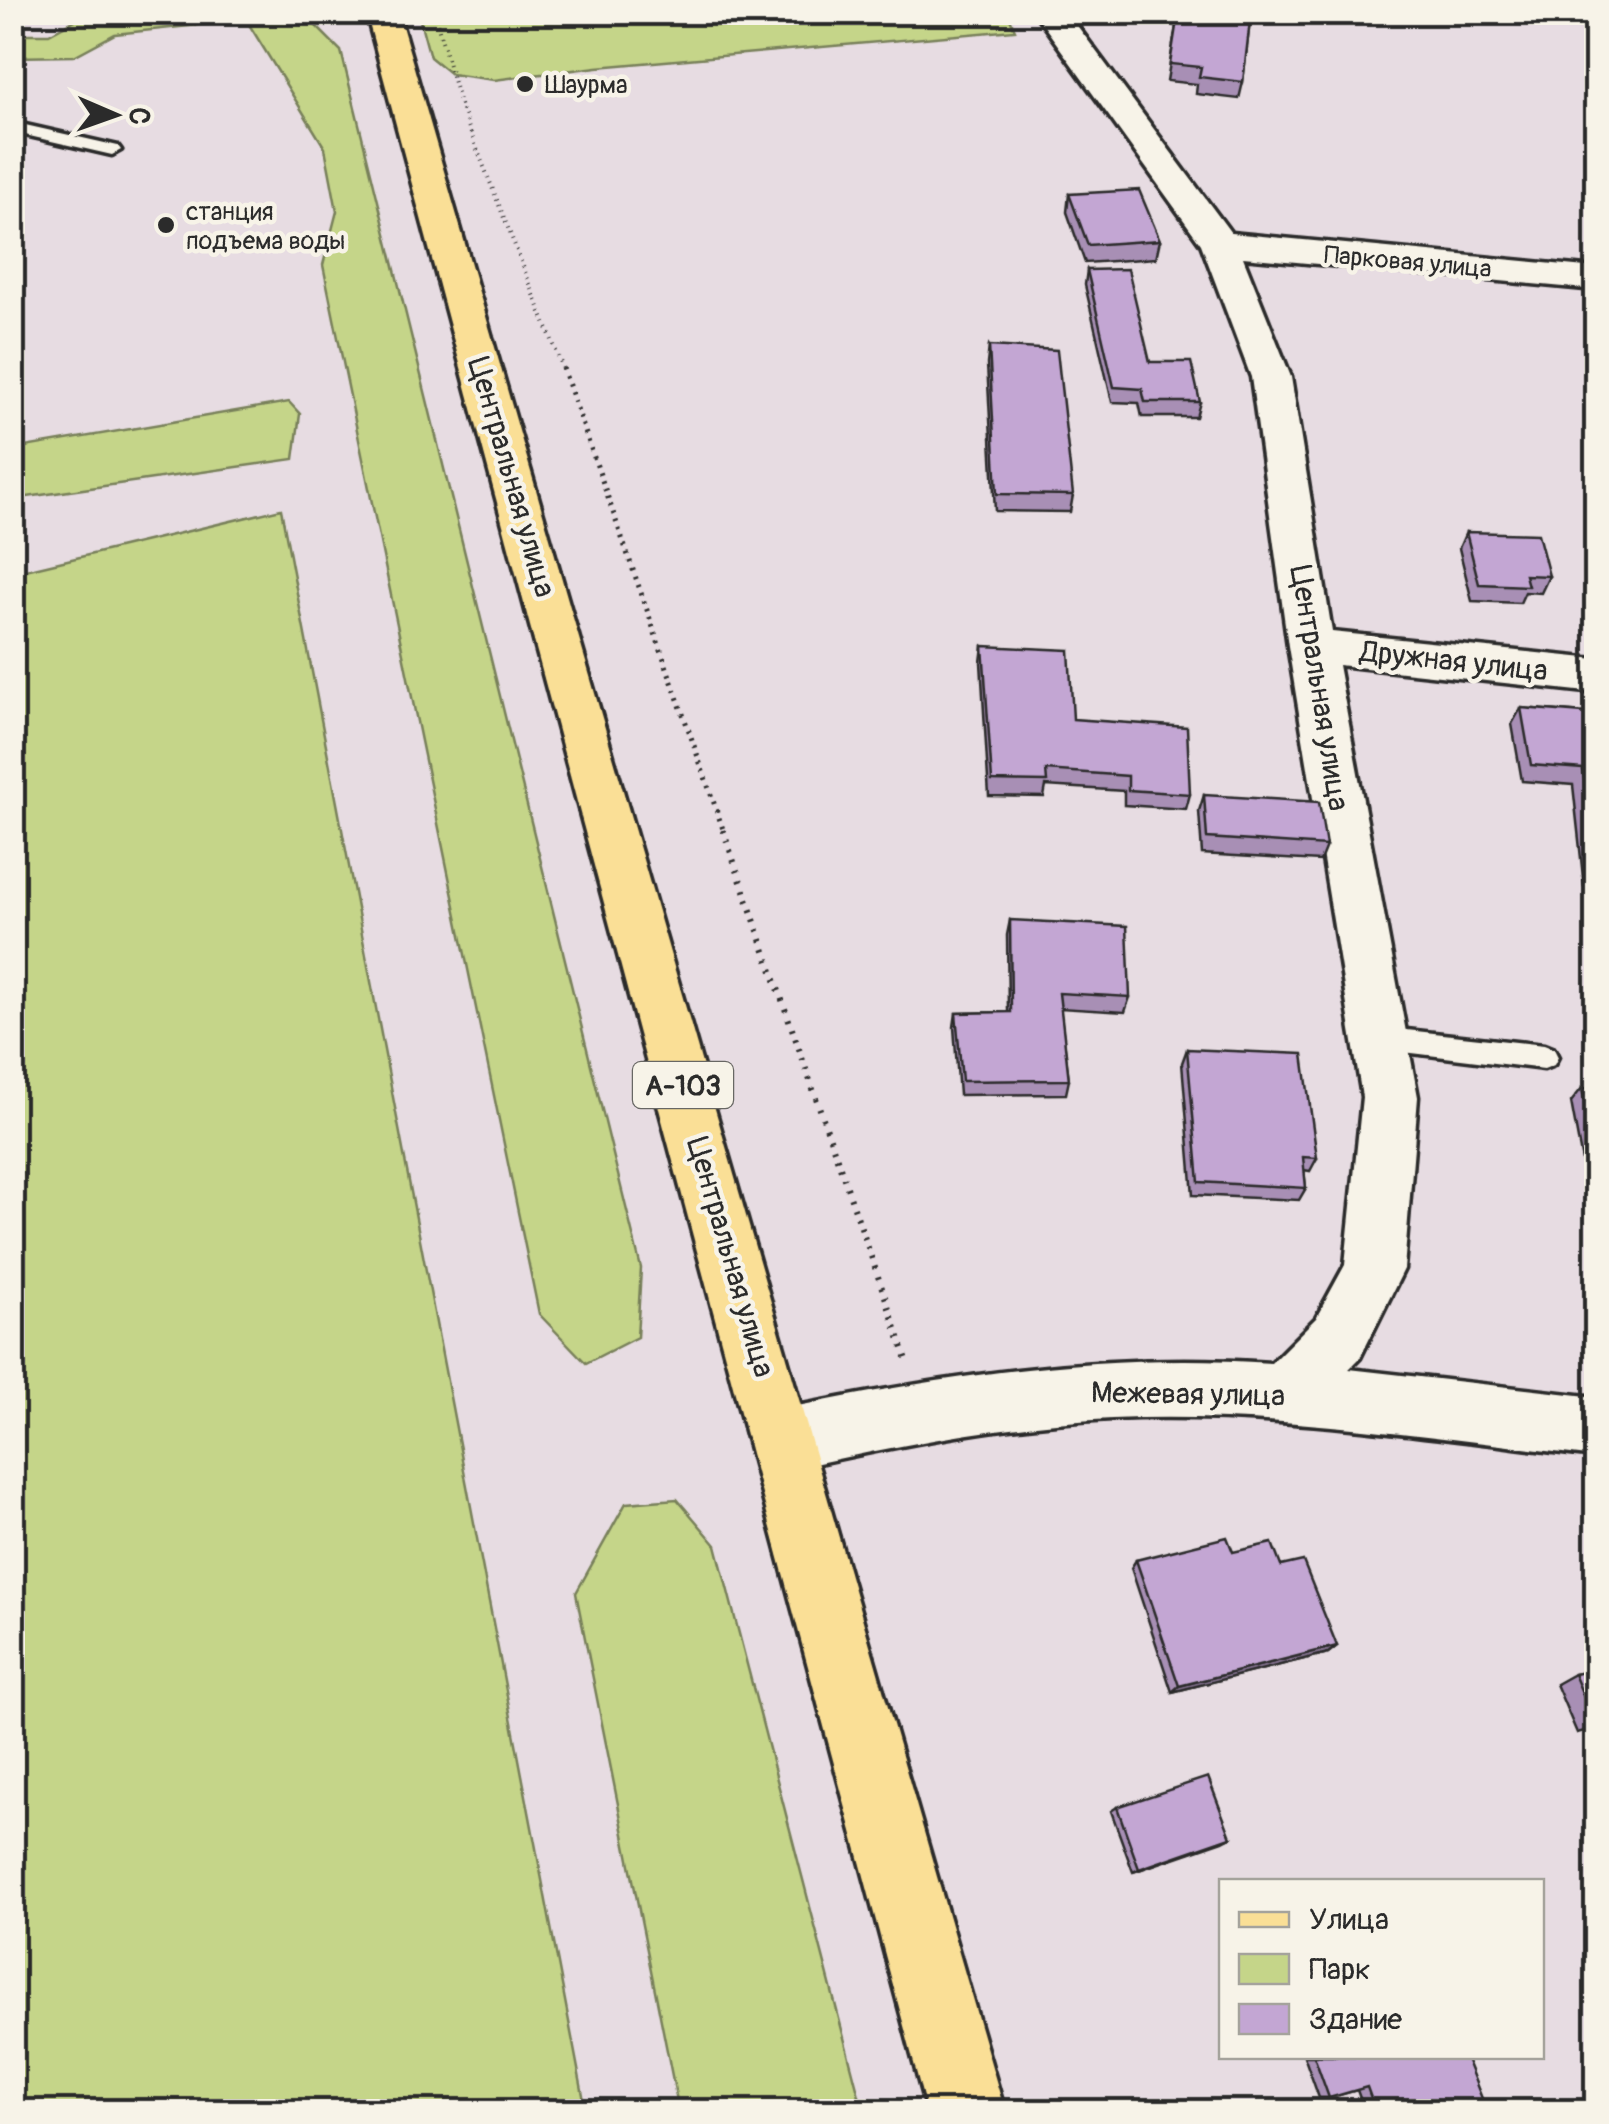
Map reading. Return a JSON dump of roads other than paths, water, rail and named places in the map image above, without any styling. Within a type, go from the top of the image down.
[{"type":"main road","name":"Центральная улица","points":[[382,12],[966,2112]]},
{"type":"street","name":"Центральная улица","points":[[1050,12],[1219,243],[1271,377],[1311,646],[1390,1097],[1374,1269],[1338,1338],[1282,1394]]},
{"type":"street","name":"Парковая улица","points":[[1219,243],[1596,279]]},
{"type":"street","name":"Дружная улица","points":[[1311,646],[1596,676]]},
{"type":"street","name":"Межевая улица","points":[[782,1440],[925,1411],[1046,1394],[1182,1390],[1282,1394],[1589,1423]]},
{"type":"lane","points":[[12,127],[112,150]]},
{"type":"lane","points":[[1380,1038],[1544,1057]]},
{"type":"place","name":"Шаурма","points":[[525,84]]},
{"type":"place","name":"станция подъема воды","points":[[166,225]]}]
